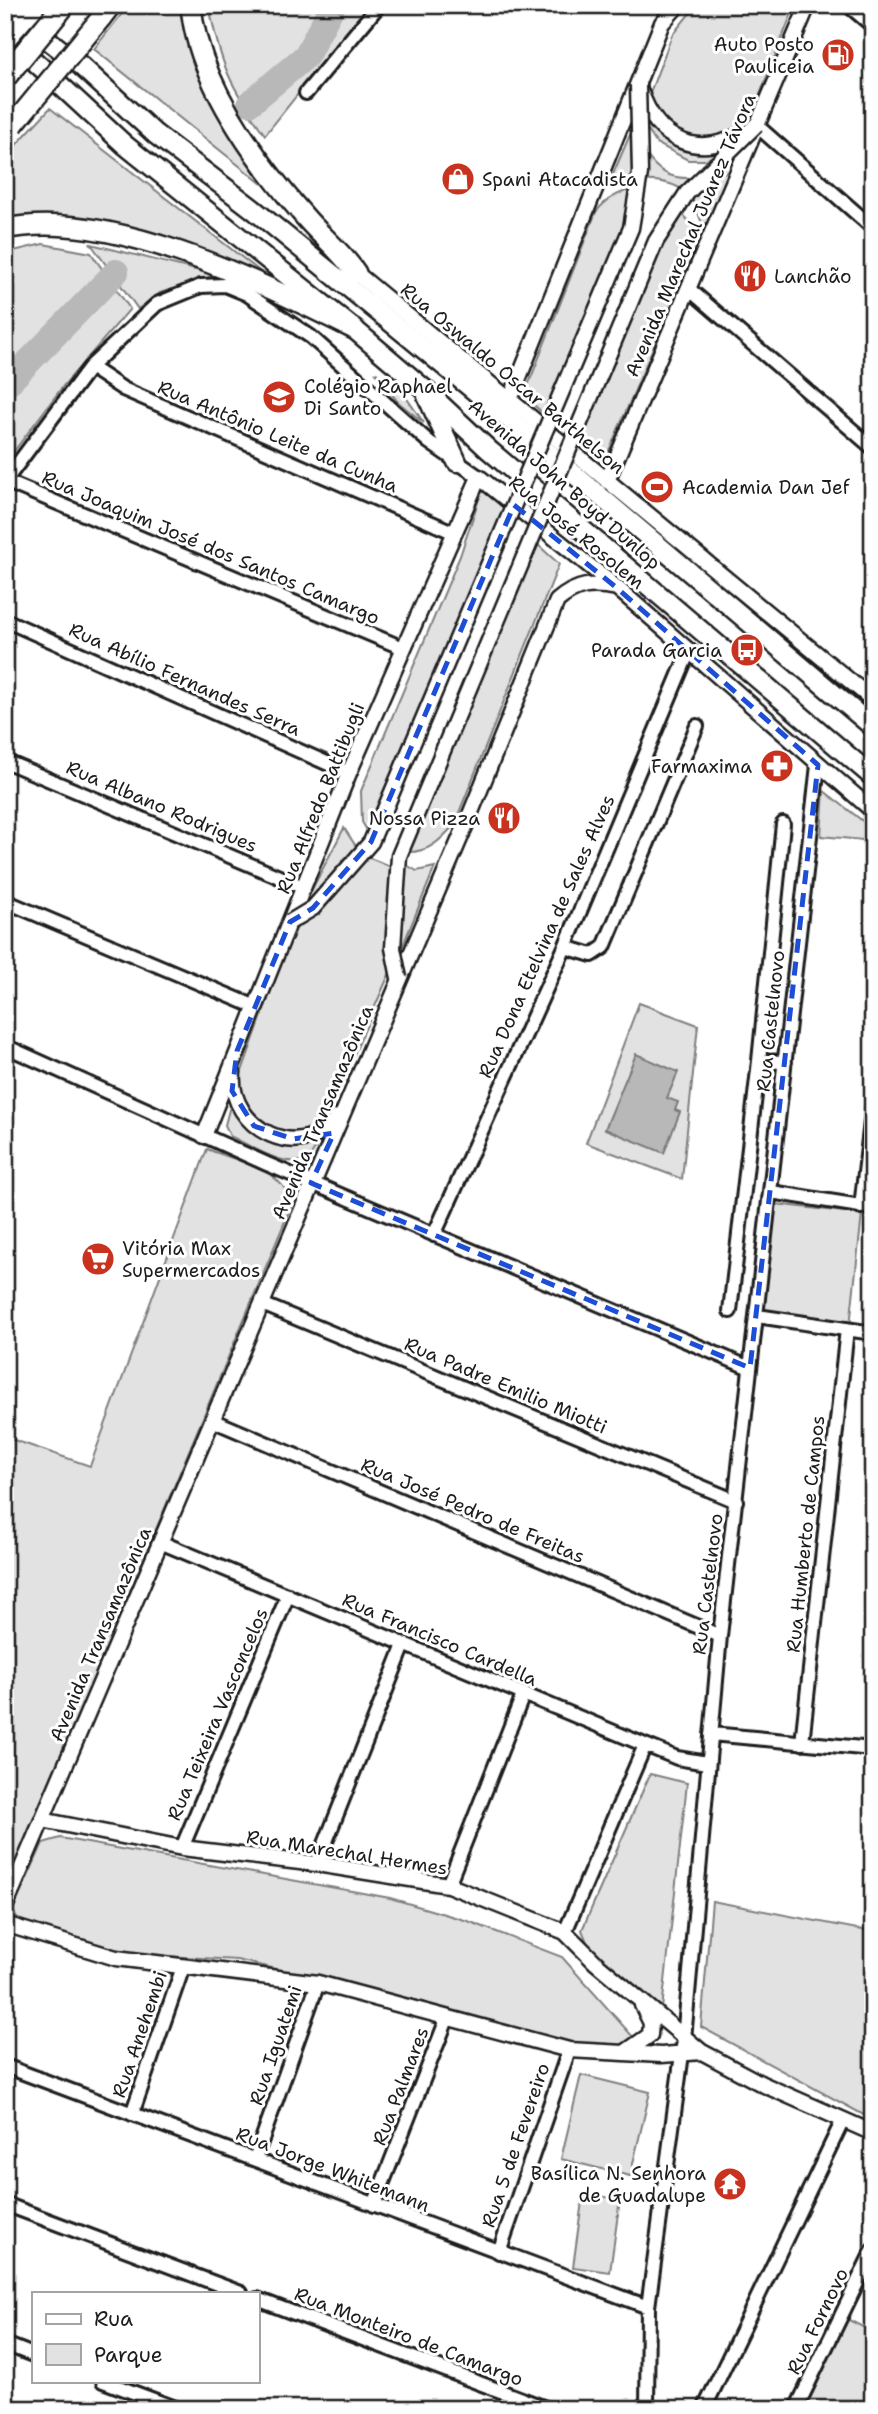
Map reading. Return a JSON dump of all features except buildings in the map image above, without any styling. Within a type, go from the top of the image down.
[{"type":"highway","points":[[5,36],[34,5]]},
{"type":"highway","points":[[5,77],[64,5]]},
{"type":"highway","points":[[191,5],[194,27],[205,64],[237,125],[295,205],[356,273]]},
{"type":"highway","points":[[9,130],[106,12]]},
{"type":"highway","points":[[5,229],[65,226],[128,238],[245,277],[354,329]]},
{"type":"main road","name":"Avenida John Boyd Dunlop","points":[[5,6],[80,65],[155,134],[253,209],[873,727]]},
{"type":"main road","name":"Avenida John Boyd Dunlop","points":[[5,36],[125,145],[354,329],[422,387],[489,450],[873,777]]},
{"type":"main road","points":[[253,209],[356,273]]},
{"type":"main road","points":[[422,387],[457,462]]},
{"type":"street","points":[[306,93],[379,5]]},
{"type":"street","points":[[510,400],[662,23],[678,5]]},
{"type":"street","points":[[662,23],[688,5]]},
{"type":"street","name":"Avenida Marechal Juarez Távora","points":[[607,481],[808,5]]},
{"type":"street","points":[[848,5],[873,26]]},
{"type":"street","points":[[638,85],[647,109],[659,127],[675,139],[695,145],[716,145],[756,125]]},
{"type":"street","points":[[290,922],[313,908],[371,842],[631,228],[640,173],[638,85]]},
{"type":"street","points":[[756,125],[873,228]]},
{"type":"street","points":[[399,978],[393,948],[399,856],[656,241],[687,193],[756,125]]},
{"type":"street","name":"Rua Oswaldo Oscar Barthelson","points":[[356,273],[873,699]]},
{"type":"street","name":"Rua José Rosolem","points":[[5,481],[90,367],[157,304],[201,286],[225,285],[247,294],[311,337],[373,395],[617,588],[873,811]]},
{"type":"street","points":[[689,289],[873,448]]},
{"type":"street","name":"Rua Antônio Leite da Cunha","points":[[90,367],[122,389],[455,533]]},
{"type":"street","name":"Rua Alfredo Battibugli","points":[[204,1136],[349,773],[479,477]]},
{"type":"street","name":"Rua Joaquim José dos Santos Camargo","points":[[5,481],[403,648]]},
{"type":"street","name":"Avenida Transamazônica","points":[[5,1907],[311,1183],[467,822],[557,601],[581,586],[595,584],[617,588]]},
{"type":"street","name":"Rua Abílio Fernandes Serra","points":[[5,620],[349,773]]},
{"type":"street","name":"Rua Dona Etelvina de Sales Alves","points":[[434,1235],[565,947],[689,651]]},
{"type":"street","points":[[565,947],[592,955],[604,947],[697,726]]},
{"type":"street","name":"Rua Albano Rodrigues","points":[[5,761],[303,887]]},
{"type":"street","name":"Rua Castelnovo","points":[[648,2409],[648,2308],[684,2039],[720,1636],[818,765]]},
{"type":"street","points":[[730,1311],[783,824]]},
{"type":"street","points":[[5,901],[256,1007]]},
{"type":"street","points":[[5,1046],[311,1183],[750,1368]]},
{"type":"street","points":[[237,1051],[232,1091],[240,1111],[263,1131],[293,1139],[313,1136],[331,1126],[344,1109]]},
{"type":"street","points":[[759,1061],[785,1062]]},
{"type":"street","points":[[771,1192],[867,1208],[873,1104]]},
{"type":"street","name":"Rua Padre Emilio Miotti","points":[[262,1304],[736,1501]]},
{"type":"street","points":[[757,1316],[873,1333]]},
{"type":"street","name":"Rua Humberto de Campos","points":[[802,1743],[847,1329]]},
{"type":"street","name":"Rua José Pedro de Freitas","points":[[212,1420],[720,1636]]},
{"type":"street","name":"Rua Francisco Cardella","points":[[160,1542],[677,1758],[707,1763]]},
{"type":"street","name":"Rua Teixeira Vasconcelos","points":[[182,1848],[288,1595]]},
{"type":"street","points":[[317,1864],[404,1645]]},
{"type":"street","points":[[448,1885],[523,1695]]},
{"type":"street","points":[[711,1734],[873,1749]]},
{"type":"street","points":[[565,1932],[645,1745]]},
{"type":"street","name":"Rua Marechal Hermes","points":[[42,1820],[182,1848],[317,1864],[448,1885],[565,1932],[702,2052],[762,2084],[873,2133]]},
{"type":"street","points":[[5,1924],[116,1958],[317,1983],[569,2050],[682,2054],[702,2052]]},
{"type":"street","name":"Rua Anehembi","points":[[132,2114],[183,1967]]},
{"type":"street","name":"Rua Iguatemi","points":[[255,2159],[317,1983]]},
{"type":"street","points":[[626,2052],[650,2035],[651,2023],[639,1999]]},
{"type":"street","name":"Rua Palmares","points":[[374,2206],[447,2019]]},
{"type":"street","name":"Rua 5 de Fevereiro","points":[[499,2252],[569,2050]]},
{"type":"street","name":"Rua Jorge Whitemann","points":[[5,2066],[648,2308]]},
{"type":"street","points":[[705,2409],[844,2120]]},
{"type":"street","points":[[5,2204],[238,2292]]},
{"type":"street","name":"Rua Fornovo","points":[[796,2409],[873,2250]]},
{"type":"street","name":"Rua Monteiro de Camargo","points":[[259,2300],[548,2409]]},
{"type":"street","points":[[5,2344],[32,2355]]},
{"type":"street","points":[[106,2382],[178,2409]]},
{"type":"highlighted area","points":[[514,505],[617,588],[818,765],[750,1368],[311,1183],[334,1133],[293,1139],[254,1126],[232,1091],[237,1051],[290,922],[313,908],[371,842]]},
{"type":"green space","points":[[129,5],[182,5],[186,31],[201,78],[262,184],[94,49]]},
{"type":"green space","points":[[209,5],[369,5],[265,135],[228,74],[217,43]]},
{"type":"green space","points":[[704,5],[795,5],[748,125],[734,142],[706,160],[688,160],[656,143],[647,129],[646,115],[648,98],[672,35],[690,13]]},
{"type":"green space","points":[[50,108],[271,280],[140,237],[5,223],[5,157]]},
{"type":"green space","points":[[632,130],[650,160],[669,175],[694,178],[729,172],[705,230],[691,198],[675,186],[654,181],[610,181]]},
{"type":"green space","points":[[635,189],[628,228],[547,417],[524,396],[596,212],[613,197]]},
{"type":"green space","points":[[679,209],[692,226],[691,260],[602,467],[575,439],[658,242]]},
{"type":"green space","points":[[43,244],[91,253],[130,309],[64,385],[5,463],[5,253]]},
{"type":"green space","points":[[91,244],[216,275],[160,293],[138,309]]},
{"type":"green space","points":[[375,372],[403,393],[424,423],[398,402]]},
{"type":"green space","points":[[483,487],[507,512],[369,834],[362,822],[361,791],[460,556]]},
{"type":"green space","points":[[536,543],[559,564],[454,825],[433,845],[406,852]]},
{"type":"green space","points":[[824,791],[873,829],[873,841],[821,836]]},
{"type":"green space","points":[[344,828],[359,851],[299,914]]},
{"type":"green space","points":[[365,856],[394,868],[391,970],[323,1125],[292,1136],[257,1123],[236,1088],[295,924]]},
{"type":"green space","points":[[403,863],[417,871],[435,867],[399,955]]},
{"type":"green space","points":[[639,1003],[698,1025],[682,1179],[586,1143]]},
{"type":"green space","points":[[231,1102],[264,1135],[320,1138],[314,1151],[300,1161],[291,1161],[269,1156],[230,1136],[225,1125]]},
{"type":"green space","points":[[207,1149],[246,1163],[271,1176],[288,1194],[291,1207],[5,1890],[5,1437],[90,1466]]},
{"type":"green space","points":[[775,1204],[862,1214],[850,1326],[763,1316]]},
{"type":"green space","points":[[650,1774],[687,1783],[661,2018],[589,1947],[582,1930]]},
{"type":"green space","points":[[60,1838],[390,1898],[468,1921],[562,1957],[634,2038],[633,2048],[569,2045],[463,2013],[237,1960],[111,1953],[18,1921],[13,1910],[43,1843]]},
{"type":"green space","points":[[712,1901],[873,1932],[873,2120],[701,2027]]},
{"type":"green space","points":[[581,2075],[650,2092],[630,2176],[561,2159]]},
{"type":"green space","points":[[583,2194],[620,2199],[610,2272],[573,2267]]},
{"type":"green space","points":[[847,2319],[873,2332],[873,2409],[804,2409]]},
{"type":"shaded area","points":[[636,1054],[678,1072],[667,1098],[678,1102],[675,1110],[680,1112],[664,1153],[605,1129]]},
{"type":"waterway","points":[[250,103],[306,56],[333,5]]},
{"type":"waterway","points":[[333,9],[337,5]]},
{"type":"waterway","points":[[5,386],[116,272]]},
{"type":"place","name":"Auto Posto Pauliceia","points":[[838,55]]},
{"type":"place","name":"Spani Atacadista","points":[[458,179]]},
{"type":"place","name":"Lanchão","points":[[750,276]]},
{"type":"place","name":"Colégio Raphael Di Santo","points":[[279,397]]},
{"type":"place","name":"Academia Dan Jef","points":[[657,487]]},
{"type":"place","name":"Parada Garcia","points":[[747,650]]},
{"type":"place","name":"Farmaxima","points":[[777,766]]},
{"type":"place","name":"Nossa Pizza","points":[[504,818]]},
{"type":"place","name":"Vitória Max Supermercados","points":[[98,1259]]},
{"type":"place","name":"Basílica N. Senhora de Guadalupe","points":[[730,2184]]}]
